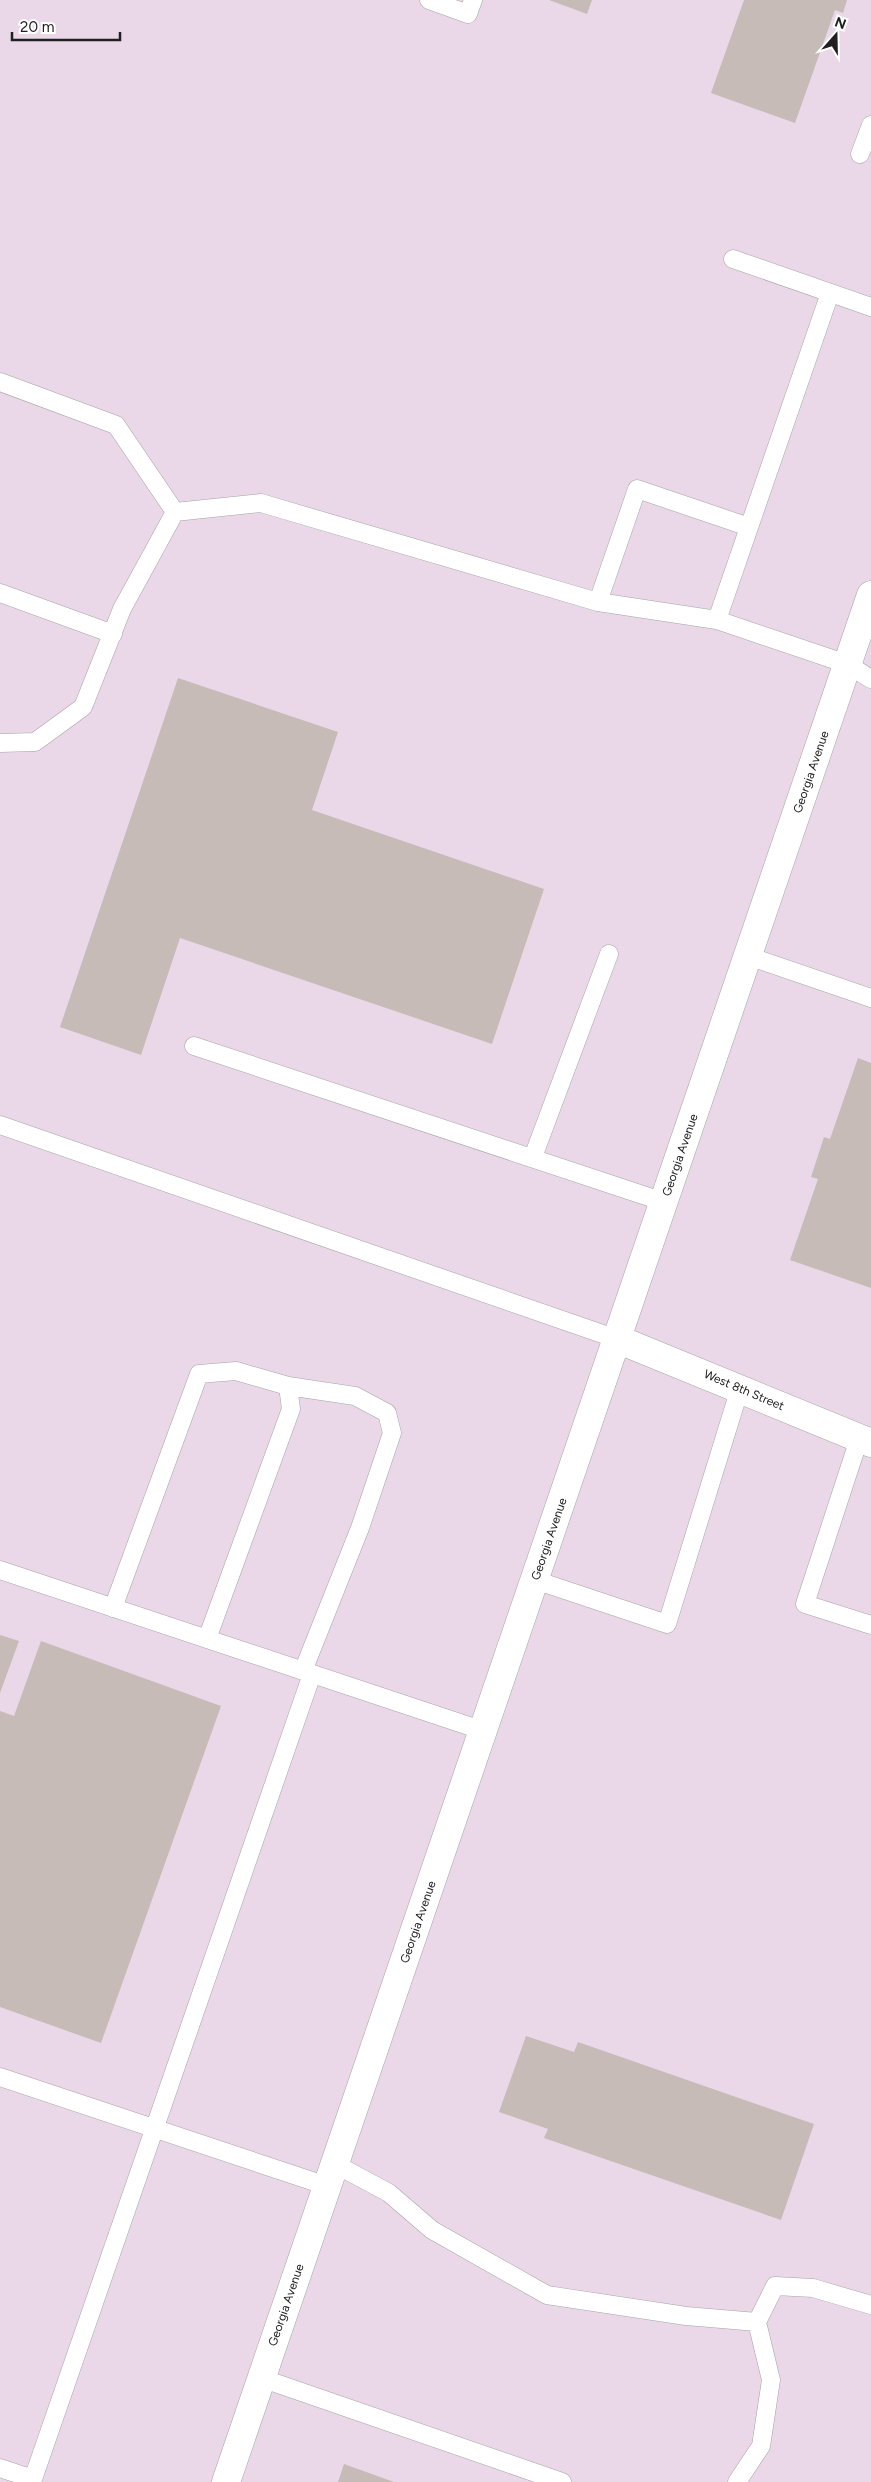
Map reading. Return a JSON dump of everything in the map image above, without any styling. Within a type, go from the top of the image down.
[{"type":"street","name":"Georgia Avenue","points":[[226,2482],[871,595]]},
{"type":"street","name":"West 8th Street","points":[[617,1339],[865,1441]]},
{"type":"lane","points":[[429,0],[468,14],[473,0]]},
{"type":"lane","points":[[860,154],[871,125]]},
{"type":"lane","points":[[733,259],[871,307]]},
{"type":"lane","points":[[718,620],[830,293]]},
{"type":"lane","points":[[0,382],[116,425],[175,512]]},
{"type":"lane","points":[[598,602],[636,489],[749,527]]},
{"type":"lane","points":[[175,512],[260,503],[598,602],[718,620],[847,664],[871,679]]},
{"type":"lane","points":[[0,743],[35,742],[84,707],[122,609],[175,512]]},
{"type":"lane","points":[[0,592],[113,634]]},
{"type":"lane","points":[[533,1157],[609,954]]},
{"type":"lane","points":[[748,956],[871,998]]},
{"type":"lane","points":[[194,1046],[664,1202]]},
{"type":"lane","points":[[0,1125],[617,1339]]},
{"type":"lane","points":[[0,2468],[33,2479],[155,2129],[308,1672],[392,1434],[387,1413],[355,1396],[288,1386],[236,1371],[199,1374],[113,1608]]},
{"type":"lane","points":[[207,1639],[290,1409],[288,1386]]},
{"type":"lane","points":[[534,1580],[667,1624],[740,1388]]},
{"type":"lane","points":[[865,1441],[805,1604],[871,1625]]},
{"type":"lane","points":[[0,1570],[484,1731]]},
{"type":"lane","points":[[0,2077],[155,2129],[331,2175],[389,2193],[432,2230],[547,2295],[686,2316],[757,2322]]},
{"type":"lane","points":[[737,2482],[761,2446],[771,2380],[757,2322],[775,2286],[813,2288],[871,2305]]},
{"type":"lane","points":[[262,2378],[562,2482]]},
{"type":"shaded area","points":[[0,0],[871,0],[871,2482],[0,2482]]},
{"type":"building","points":[[549,0],[592,0],[587,14]]},
{"type":"building","points":[[744,0],[847,0],[843,13],[835,10],[795,123],[711,93]]},
{"type":"building","points":[[178,678],[338,732],[312,810],[544,889],[492,1044],[180,938],[141,1055],[60,1027]]},
{"type":"building","points":[[858,1058],[871,1063],[871,1288],[790,1260],[818,1179],[811,1177],[824,1137],[830,1139]]},
{"type":"building","points":[[0,1635],[19,1641],[0,1693]]},
{"type":"building","points":[[41,1641],[221,1706],[101,2043],[0,2007],[0,1711],[14,1716]]},
{"type":"building","points":[[526,2036],[574,2052],[578,2042],[814,2124],[781,2220],[544,2138],[548,2129],[499,2112]]},
{"type":"building","points":[[344,2464],[394,2482],[338,2482]]}]
